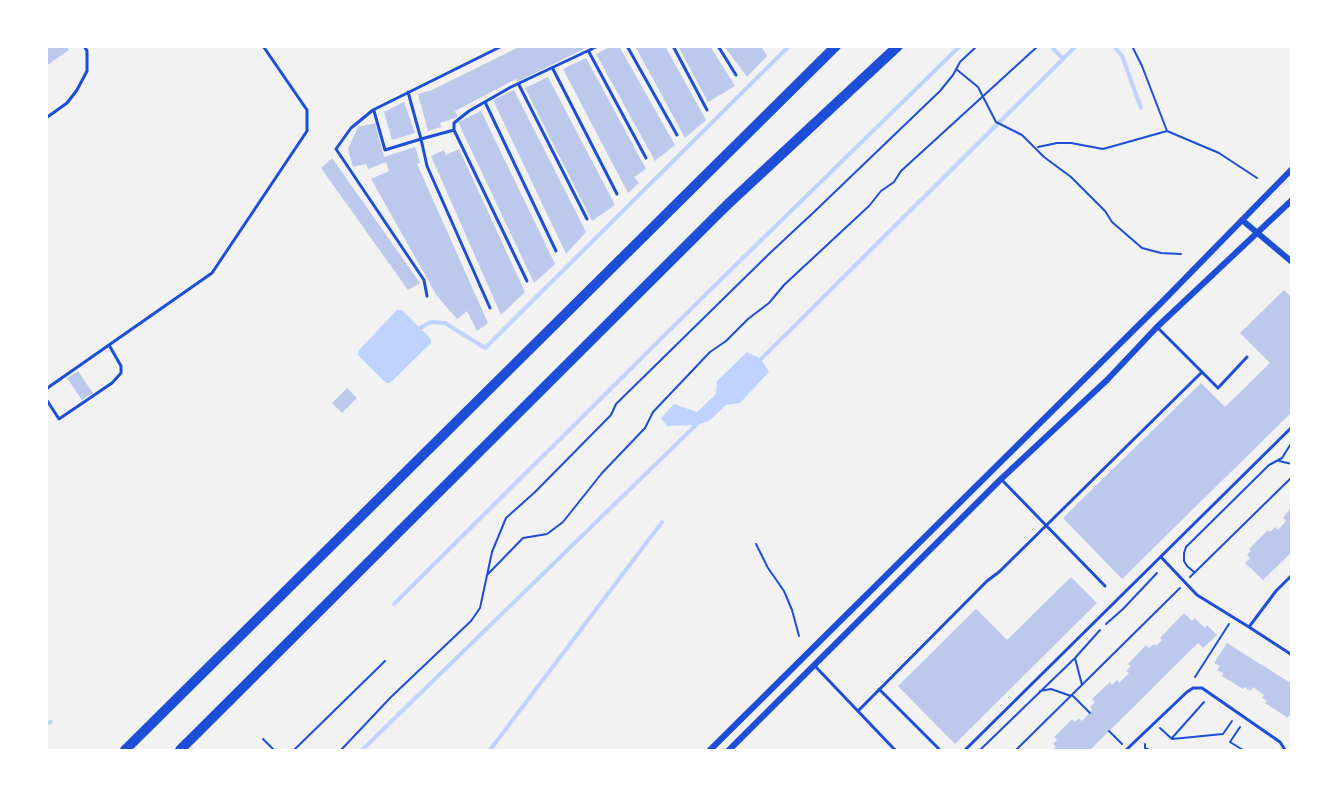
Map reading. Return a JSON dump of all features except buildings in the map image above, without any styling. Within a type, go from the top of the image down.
[{"type":"highway","points":[[125,750],[836,46]]},
{"type":"highway","points":[[180,750],[728,204],[898,46]]},
{"type":"street","points":[[710,750],[1292,169]]},
{"type":"street","points":[[729,750],[1001,479],[1107,380],[1157,327],[1292,200]]},
{"type":"street","points":[[1242,220],[1292,262]]},
{"type":"lane","points":[[46,118],[67,103],[77,90],[87,71],[87,51],[84,46]]},
{"type":"lane","points":[[87,51],[93,46]]},
{"type":"lane","points":[[46,389],[212,273],[307,130],[307,110],[263,46]]},
{"type":"lane","points":[[427,296],[424,280],[336,149],[351,128],[373,110],[502,46]]},
{"type":"lane","points":[[527,281],[454,130],[454,123],[511,87],[598,46]]},
{"type":"lane","points":[[627,46],[677,135]]},
{"type":"lane","points":[[673,46],[707,110]]},
{"type":"lane","points":[[718,46],[736,75]]},
{"type":"lane","points":[[589,51],[646,158]]},
{"type":"lane","points":[[553,69],[617,194]]},
{"type":"lane","points":[[519,85],[586,219]]},
{"type":"lane","points":[[408,92],[427,166],[490,308]]},
{"type":"lane","points":[[485,102],[556,251]]},
{"type":"lane","points":[[373,110],[385,150],[454,130]]},
{"type":"lane","points":[[1157,327],[1218,388],[1247,357]]},
{"type":"lane","points":[[46,399],[59,419],[112,383],[121,373],[121,366],[109,345]]},
{"type":"lane","points":[[858,711],[1202,372]]},
{"type":"lane","points":[[965,750],[1292,427]]},
{"type":"lane","points":[[1001,479],[1105,586]]},
{"type":"lane","points":[[1161,557],[1197,595],[1292,654]]},
{"type":"lane","points":[[1249,627],[1276,591],[1292,575]]},
{"type":"lane","points":[[814,664],[895,750]]},
{"type":"lane","points":[[1126,750],[1186,692],[1193,688],[1202,688],[1280,742],[1285,750]]},
{"type":"lane","points":[[879,689],[939,749]]},
{"type":"path","points":[[341,750],[471,621],[480,608],[492,552],[506,518],[611,415],[616,404],[940,91],[960,62],[977,46]]},
{"type":"path","points":[[487,575],[523,538],[547,534],[563,522],[602,473],[645,428],[653,412],[710,352],[769,303],[784,285],[869,206],[881,191],[894,182],[901,171],[1038,46]]},
{"type":"path","points":[[1132,46],[1167,131],[1219,153],[1257,178]]},
{"type":"path","points":[[956,69],[978,87],[996,122],[1022,135],[1044,157],[1071,177],[1105,211],[1112,222],[1142,248],[1161,253],[1181,254]]},
{"type":"path","points":[[1036,147],[1071,143],[1103,148],[1167,131]]},
{"type":"path","points":[[1195,573],[1186,566],[1184,561],[1186,547],[1269,465],[1287,452],[1292,442]]},
{"type":"path","points":[[1277,460],[1292,464]]},
{"type":"path","points":[[1016,750],[1292,477]]},
{"type":"path","points":[[756,544],[792,610],[799,636]]},
{"type":"path","points":[[980,750],[1075,658],[1104,625],[1151,582],[1166,562]]},
{"type":"path","points":[[1195,677],[1230,623]]},
{"type":"path","points":[[1075,658],[1082,685]]},
{"type":"path","points":[[294,750],[386,661]]},
{"type":"path","points":[[1040,691],[1051,689],[1072,695],[1090,712]]},
{"type":"path","points":[[1172,739],[1204,702]]},
{"type":"path","points":[[1160,728],[1172,739],[1223,734],[1232,721]]},
{"type":"path","points":[[1240,727],[1230,742],[1243,750]]},
{"type":"path","points":[[1109,731],[1122,744]]},
{"type":"path","points":[[263,739],[274,750]]},
{"type":"path","points":[[1145,741],[1145,748],[1149,750]]},
{"type":"water","points":[[397,310],[402,310],[431,339],[431,343],[390,383],[386,383],[358,355],[358,351]]},
{"type":"water","points":[[747,352],[761,359],[769,372],[740,403],[726,405],[709,421],[696,425],[667,426],[661,418],[674,404],[697,412],[716,394],[717,381]]},
{"type":"waterway","points":[[420,328],[431,322],[445,323],[485,348],[789,46]]},
{"type":"waterway","points":[[394,604],[960,46]]},
{"type":"waterway","points":[[1051,46],[1063,59]]},
{"type":"waterway","points":[[759,361],[1076,46]]},
{"type":"waterway","points":[[1114,46],[1122,56],[1141,108]]},
{"type":"waterway","points":[[362,750],[699,422]]},
{"type":"waterway","points":[[490,750],[662,522]]},
{"type":"waterway","points":[[46,723],[51,722]]}]
